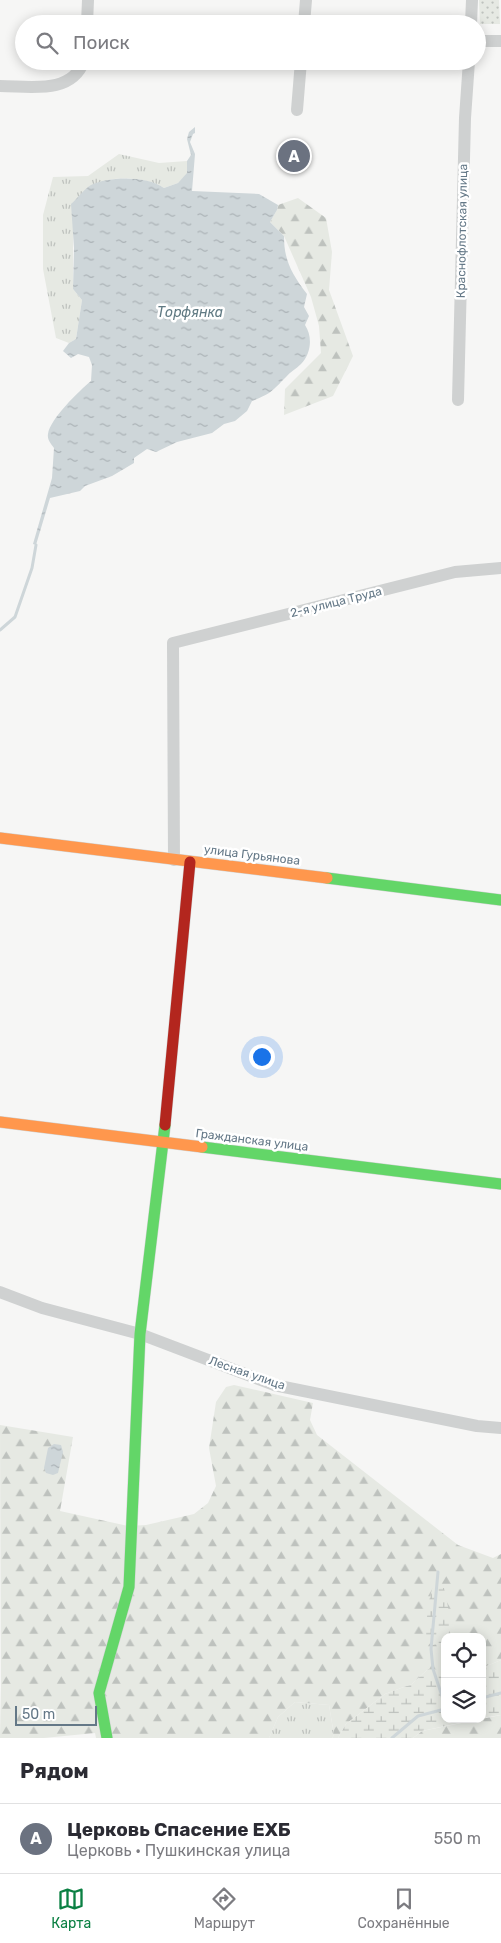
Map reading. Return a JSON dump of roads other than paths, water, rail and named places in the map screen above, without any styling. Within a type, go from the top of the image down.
[{"type":"street","points":[[87,15],[88,0]]},
{"type":"street","points":[[305,15],[306,0]]},
{"type":"street","points":[[471,15],[472,0]]},
{"type":"street","points":[[486,41],[501,41]]},
{"type":"street","points":[[0,86],[57,86],[69,80],[81,70]]},
{"type":"street","points":[[297,110],[300,70]]},
{"type":"street","name":"Краснофлотская улица","points":[[458,400],[465,118],[468,70]]},
{"type":"street","name":"2-я улица Труда","points":[[174,860],[173,643],[455,572],[501,568]]},
{"type":"street","name":"улица Гурьянова","points":[[0,838],[501,900]]},
{"type":"street","points":[[107,1738],[99,1693],[129,1587],[140,1334],[163,1142],[190,862]]},
{"type":"street","name":"Гражданская улица","points":[[0,1122],[501,1184]]},
{"type":"street","name":"Лесная улица","points":[[0,1292],[42,1308],[140,1334],[274,1384],[467,1424],[501,1428]]},
{"type":"water","name":"Торфянка","points":[[195,127],[195,133],[190,142],[195,154],[192,191],[259,194],[278,205],[270,222],[284,236],[287,260],[297,280],[307,294],[304,307],[309,316],[305,325],[310,340],[309,350],[301,364],[271,392],[252,401],[247,411],[235,421],[224,424],[212,433],[177,442],[156,452],[147,449],[134,458],[134,463],[112,476],[85,486],[80,491],[50,498],[36,545],[33,544],[52,478],[54,448],[48,438],[50,428],[66,406],[91,381],[92,365],[89,357],[78,354],[71,358],[63,351],[69,343],[76,339],[82,300],[73,289],[74,248],[71,204],[91,185],[108,180],[138,179],[164,188],[178,183],[187,173],[187,161],[191,155],[187,139],[189,132]]},
{"type":"water","points":[[54,1444],[61,1445],[63,1452],[58,1473],[53,1475],[46,1473],[44,1468],[48,1448]]},
{"type":"waterway","points":[[0,630],[15,617],[32,568],[36,545]]},
{"type":"waterway","points":[[438,1572],[431,1649],[433,1669],[441,1693]]},
{"type":"waterway","points":[[486,1697],[501,1693]]},
{"type":"waterway","points":[[392,1738],[418,1716],[441,1710]]},
{"type":"place","name":"Церковь Спасение ЕХБ","points":[[294,156]]}]
